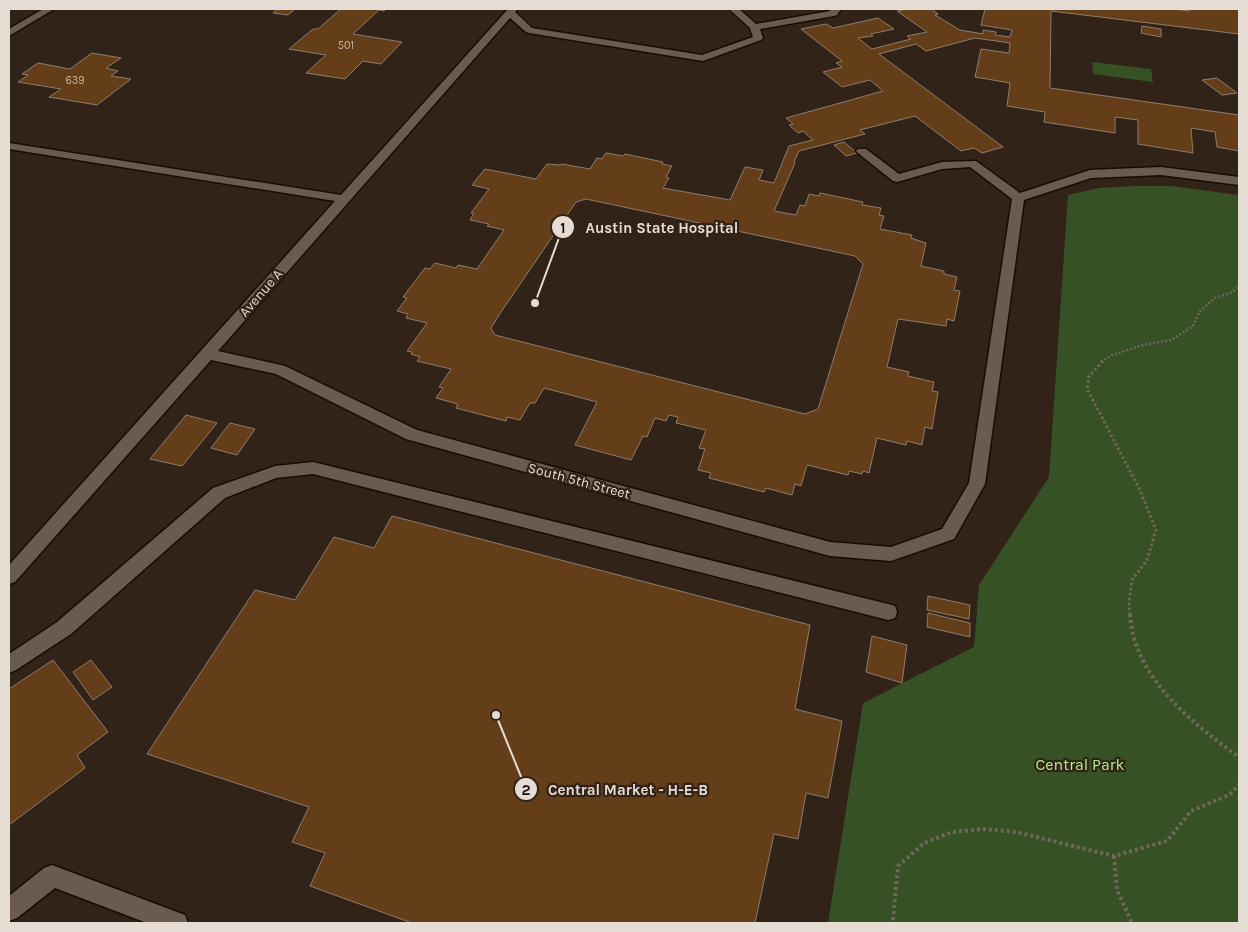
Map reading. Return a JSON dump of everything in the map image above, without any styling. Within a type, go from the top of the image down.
[{"type":"lane","points":[[9,33],[49,9]]},
{"type":"lane","points":[[512,10],[529,30],[703,58],[758,38],[754,27],[734,9]]},
{"type":"lane","points":[[754,27],[834,13],[836,9]]},
{"type":"lane","name":"Avenue A","points":[[9,577],[512,10]]},
{"type":"lane","points":[[9,146],[344,199]]},
{"type":"lane","points":[[862,151],[897,178],[942,166],[972,163],[1018,198],[1090,174],[1161,171],[1239,182]]},
{"type":"lane","name":"South 5th Street","points":[[208,354],[280,370],[412,435],[830,549],[891,554],[948,534],[977,484],[1018,198]]},
{"type":"lane","points":[[9,664],[64,628],[219,493],[275,472],[313,468],[888,612]]},
{"type":"lane","points":[[9,910],[52,876],[177,923]]},
{"type":"path","points":[[1239,287],[1230,293],[1215,298],[1200,311],[1193,326],[1171,340],[1143,344],[1112,355],[1098,364],[1090,376],[1087,389],[1139,488],[1156,530],[1147,560],[1132,580],[1129,603],[1131,632],[1143,662],[1163,691],[1199,728],[1239,757]]},
{"type":"path","points":[[893,920],[898,866],[924,843],[952,832],[985,829],[1016,832],[1114,856],[1167,841],[1191,811],[1229,795],[1239,785]]},
{"type":"path","points":[[1114,856],[1118,890],[1132,923]]},
{"type":"green space","points":[[1092,62],[1151,69],[1153,82],[1093,74]]},
{"type":"green space","name":"Central Park","points":[[1171,186],[1239,195],[1239,923],[828,923],[863,703],[974,647],[979,585],[1049,477],[1068,195],[1099,188]]},
{"type":"building","points":[[278,9],[295,9],[288,15],[273,13]]},
{"type":"building","points":[[341,9],[386,9],[384,11],[379,10],[353,34],[402,42],[381,64],[363,61],[345,79],[306,73],[326,55],[289,49],[313,29],[318,29]]},
{"type":"building","points":[[931,9],[938,14],[935,15],[960,30],[983,34],[983,30],[996,32],[995,35],[1010,37],[1012,30],[981,25],[985,9],[1173,9],[1189,11],[1188,9],[1239,9],[1239,34],[1051,11],[1050,88],[1239,115],[1239,151],[1217,147],[1215,132],[1191,128],[1193,153],[1138,144],[1138,120],[1115,117],[1115,133],[1044,122],[1045,112],[1007,106],[1010,83],[975,77],[981,49],[1009,53],[1010,43],[975,38],[926,51],[916,44],[879,54],[1003,147],[982,153],[974,148],[961,151],[915,116],[860,130],[865,134],[799,151],[794,162],[774,211],[796,215],[800,205],[805,206],[809,194],[819,196],[820,193],[863,202],[862,205],[881,208],[879,215],[884,216],[880,229],[912,235],[911,238],[926,243],[921,266],[944,271],[944,274],[957,277],[954,290],[960,291],[954,321],[947,319],[946,326],[898,319],[887,367],[909,372],[908,376],[934,382],[932,391],[938,392],[932,429],[925,427],[922,445],[907,441],[906,445],[877,438],[869,473],[863,471],[862,474],[849,471],[848,475],[807,465],[801,486],[795,484],[792,495],[766,488],[764,492],[709,478],[711,473],[698,470],[705,449],[699,448],[706,430],[676,423],[678,417],[669,415],[666,421],[655,418],[647,437],[643,436],[631,460],[575,445],[597,402],[544,388],[535,403],[530,403],[520,420],[507,417],[506,421],[456,408],[458,404],[436,398],[443,388],[439,387],[451,369],[417,361],[420,357],[407,351],[427,323],[406,318],[408,314],[397,311],[407,298],[403,297],[425,268],[430,269],[435,263],[456,268],[458,265],[477,269],[504,230],[487,226],[489,224],[470,220],[474,213],[471,213],[489,189],[472,185],[485,169],[536,179],[547,164],[562,164],[590,169],[597,158],[602,159],[606,153],[623,156],[625,154],[663,162],[662,164],[672,166],[666,177],[669,178],[663,188],[730,200],[745,167],[763,170],[759,180],[774,183],[789,146],[813,140],[803,131],[798,133],[789,125],[793,124],[786,118],[883,91],[870,80],[842,87],[823,72],[842,67],[836,63],[842,61],[801,29],[826,24],[833,28],[878,18],[894,29],[871,34],[873,36],[858,38],[872,49],[911,39],[907,36],[927,32],[897,11]],"holes":[[[586,199],[855,256],[863,264],[818,409],[805,414],[495,335],[491,328],[576,202]]]},
{"type":"building","points":[[1142,26],[1161,29],[1161,37],[1141,33]]},
{"type":"building","points":[[92,53],[121,58],[106,68],[118,71],[111,76],[131,79],[97,105],[49,97],[61,89],[18,82],[28,75],[22,74],[38,63],[70,69]]},
{"type":"building","points":[[1217,78],[1237,93],[1222,95],[1202,80]]},
{"type":"building","points":[[844,142],[857,153],[846,156],[834,145]]},
{"type":"building","points":[[186,415],[217,423],[182,466],[150,459]]},
{"type":"building","points":[[230,423],[255,429],[237,455],[211,448]]},
{"type":"building","points":[[392,516],[810,625],[795,709],[842,721],[828,798],[806,793],[798,839],[774,834],[755,923],[412,923],[310,886],[325,853],[292,842],[309,807],[147,754],[255,590],[295,600],[334,537],[374,548]]},
{"type":"building","points":[[928,596],[970,605],[969,619],[927,610]]},
{"type":"building","points":[[928,613],[970,623],[970,637],[927,627]]},
{"type":"building","points":[[872,636],[907,645],[902,683],[866,672]]},
{"type":"building","points":[[53,660],[108,732],[77,755],[85,768],[9,825],[9,689]]},
{"type":"building","points":[[91,660],[112,687],[93,700],[73,672]]},
{"type":"place","name":"Austin State Hospital","points":[[535,303]]},
{"type":"place","name":"Central Market - H-E-B","points":[[496,715]]}]
